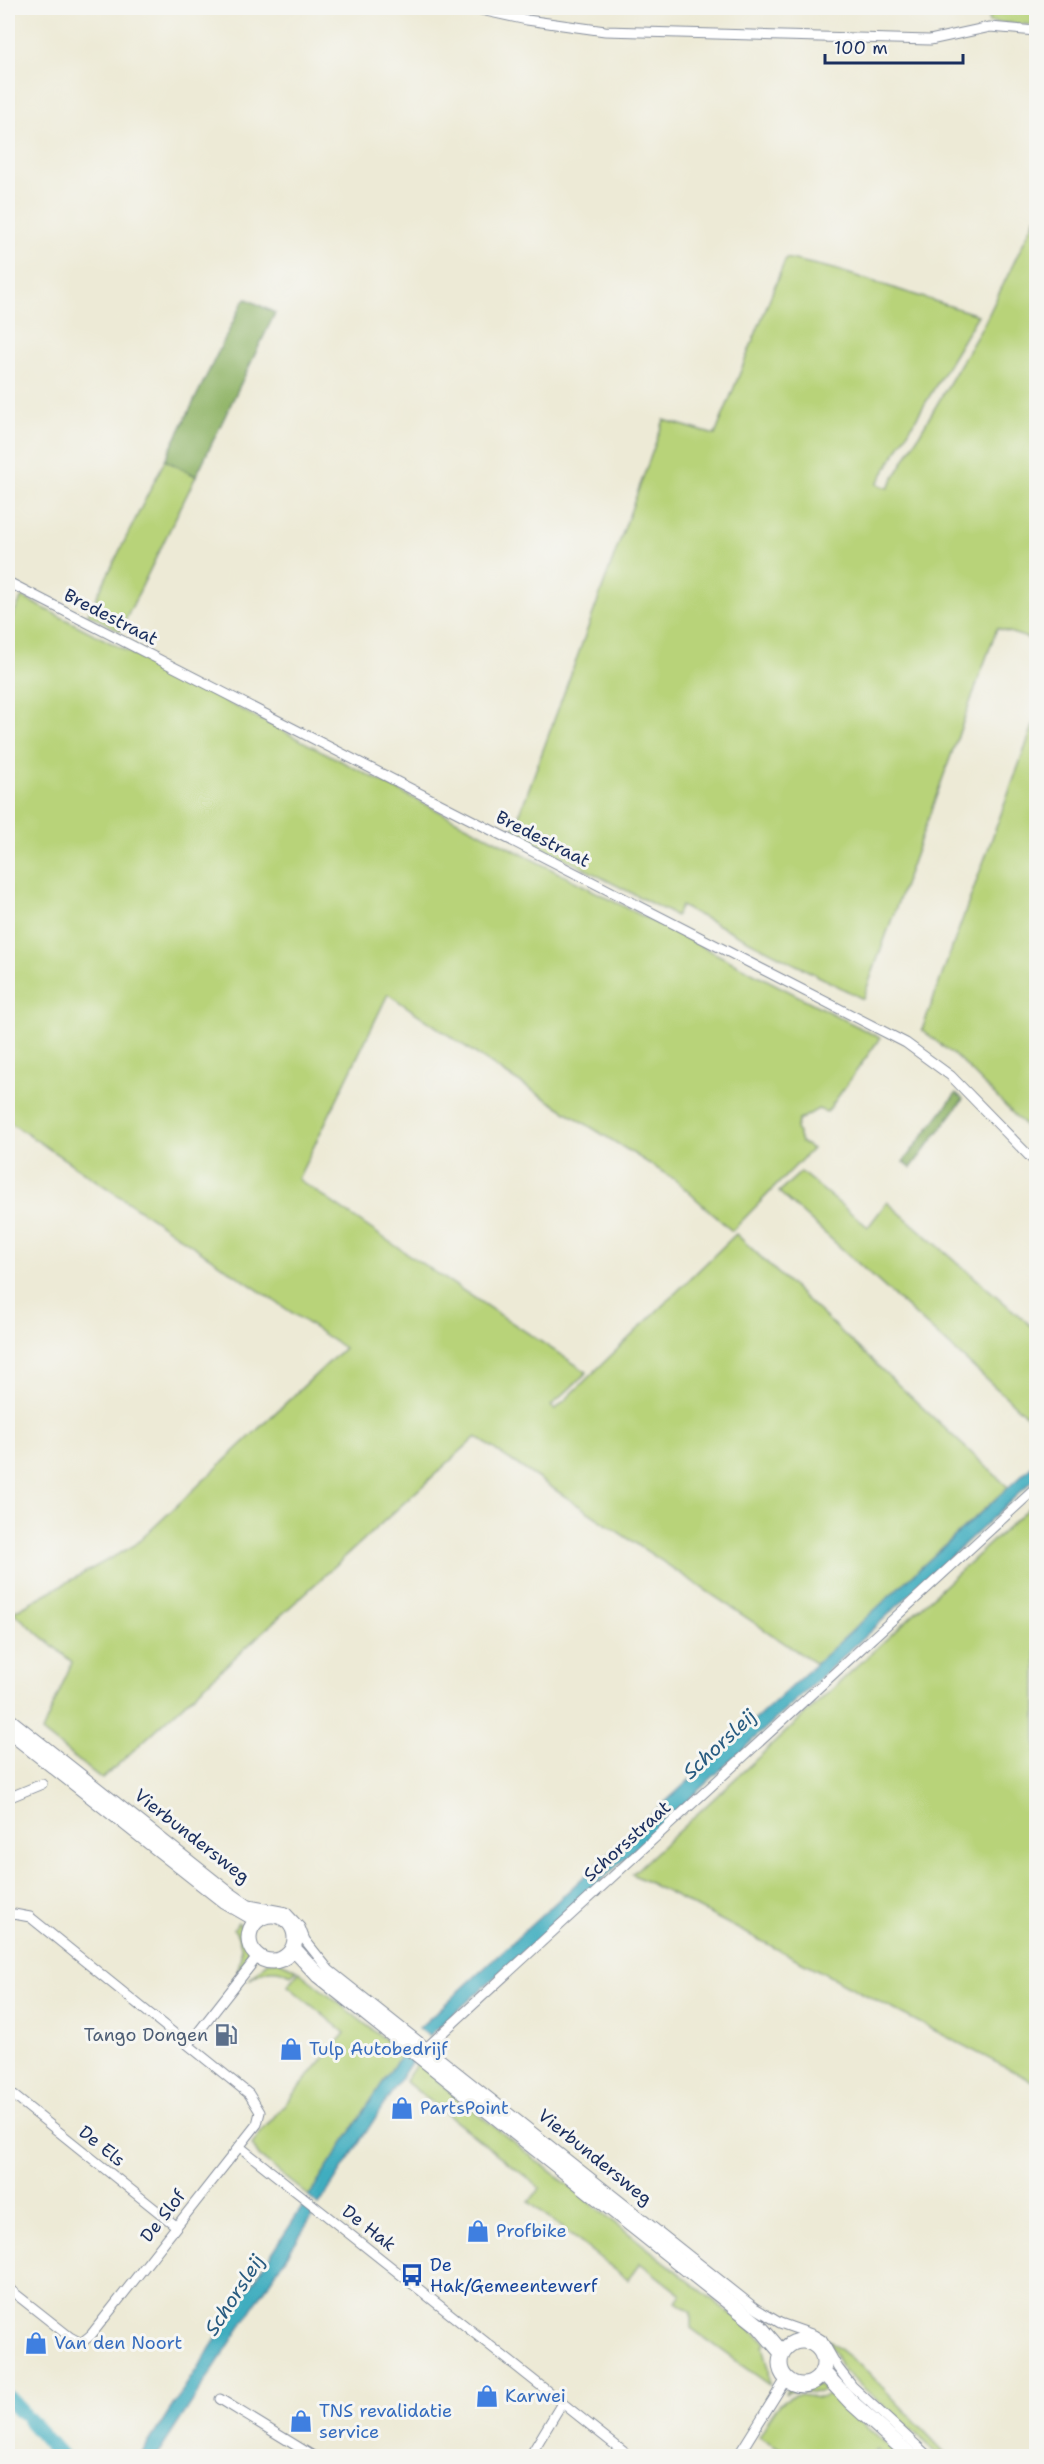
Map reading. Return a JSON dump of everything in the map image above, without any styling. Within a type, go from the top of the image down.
[{"type":"main road","name":"Vierbundersweg","points":[[8,1730],[28,1739],[190,1867],[254,1925]]},
{"type":"main road","points":[[272,1916],[286,1921],[294,1933],[288,1953],[270,1961],[258,1956],[250,1944],[254,1925],[272,1916]]},
{"type":"main road","name":"Vierbundersweg","points":[[288,1953],[621,2209],[759,2326],[769,2341],[786,2348]]},
{"type":"main road","points":[[806,2341],[819,2349],[823,2356],[819,2376],[800,2385],[786,2379],[780,2366],[786,2348],[806,2341]]},
{"type":"main road","points":[[819,2376],[911,2457]]},
{"type":"street","points":[[472,8],[527,20],[605,31],[930,40],[990,27],[1036,31]]},
{"type":"street","name":"Bredestraat","points":[[8,582],[906,1043],[951,1076],[1036,1163]]},
{"type":"street","name":"Schorsstraat","points":[[426,2048],[1036,1488]]},
{"type":"street","name":"Vierbundersweg","points":[[8,1716],[28,1739]]},
{"type":"street","points":[[8,1798],[42,1784]]},
{"type":"street","name":"Vierbundersweg","points":[[190,1867],[249,1905],[286,1912],[300,1927],[305,1940],[329,1970],[621,2209],[754,2308],[780,2324],[814,2335],[822,2340],[838,2368],[852,2386],[928,2457]]},
{"type":"street","name":"De Slof","points":[[8,1917],[14,1914],[30,1917],[249,2094],[260,2112],[257,2124],[240,2147],[91,2335],[81,2343],[70,2337],[8,2288]]},
{"type":"street","points":[[189,2044],[258,1956]]},
{"type":"street","name":"De Els","points":[[8,2091],[176,2226]]},
{"type":"street","name":"De Hak","points":[[240,2147],[629,2457]]},
{"type":"street","points":[[738,2457],[786,2379]]},
{"type":"street","points":[[220,2399],[313,2457]]},
{"type":"street","points":[[530,2457],[562,2403]]},
{"type":"green space","points":[[990,8],[1036,8],[1036,25],[989,22]]},
{"type":"green space","points":[[1036,217],[1036,641],[997,628],[863,999],[681,906],[676,916],[513,832],[664,420],[715,435],[786,258],[834,269],[978,315],[877,484],[888,488],[984,324]]},
{"type":"green space","points":[[247,299],[275,313],[196,476],[165,460],[243,302]]},
{"type":"green space","points":[[165,460],[196,476],[120,631],[88,614]]},
{"type":"green space","points":[[22,597],[880,1038],[827,1112],[818,1109],[799,1120],[796,1128],[801,1142],[812,1149],[732,1231],[674,1179],[506,1074],[388,994],[298,1179],[587,1372],[551,1406],[555,1410],[736,1234],[1008,1487],[816,1664],[476,1437],[102,1779],[42,1732],[72,1662],[13,1612],[135,1545],[344,1348],[8,1121],[8,625]]},
{"type":"green space","points":[[1036,718],[1036,1137],[960,1060],[922,1030]]},
{"type":"green space","points":[[956,1093],[963,1099],[911,1168],[903,1162]]},
{"type":"green space","points":[[801,1172],[868,1227],[887,1202],[1036,1330],[1036,1424],[779,1192]]},
{"type":"green space","points":[[1036,1501],[1036,2083],[632,1874]]},
{"type":"green space","points":[[238,1922],[247,1934],[249,1947],[237,1972],[241,1950],[234,1929]]},
{"type":"green space","points":[[279,1961],[297,1970],[291,1975],[279,1970],[269,1970],[249,1980],[267,1962]]},
{"type":"green space","points":[[299,1972],[402,2053],[309,2196],[259,2156],[252,2145],[345,2033],[288,1986]]},
{"type":"green space","points":[[417,2063],[454,2095],[766,2342],[763,2346],[769,2368],[770,2385],[691,2328],[691,2312],[676,2302],[681,2295],[640,2263],[628,2280],[529,2202],[540,2188],[405,2081]]},
{"type":"green space","points":[[822,2335],[868,2372],[948,2456],[941,2456],[844,2371],[829,2342]]},
{"type":"green space","points":[[813,2382],[826,2390],[821,2392],[796,2391],[785,2394],[789,2388]]},
{"type":"green space","points":[[830,2394],[900,2456],[884,2456],[877,2450],[872,2456],[794,2456],[759,2437],[772,2414],[783,2401],[798,2395],[822,2398]]},
{"type":"water","points":[[1036,1462],[1036,1477],[1029,1484],[552,1926],[429,2036],[419,2028]]},
{"type":"water","points":[[402,2053],[412,2061],[319,2205],[309,2196]]},
{"type":"water","points":[[304,2204],[315,2212],[157,2456],[140,2456]]},
{"type":"waterway","points":[[8,2398],[22,2413]]},
{"type":"waterway","points":[[29,2420],[61,2456]]},
{"type":"place","name":"Tango Dongen","points":[[226,2035]]},
{"type":"place","name":"Tulp Autobedrijf","points":[[291,2049]]},
{"type":"place","name":"PartsPoint","points":[[402,2108]]},
{"type":"place","name":"Profbike","points":[[478,2231]]},
{"type":"place","name":"De Hak/Gemeentewerf","points":[[412,2275]]},
{"type":"place","name":"Van den Noort","points":[[36,2343]]},
{"type":"place","name":"Karwei","points":[[487,2396]]},
{"type":"place","name":"TNS revalidatie service","points":[[301,2421]]},
{"type":"water label","name":"Schorsleij","points":[[719,1744]]},
{"type":"water label","name":"Schorsleij","points":[[234,2295]]}]
